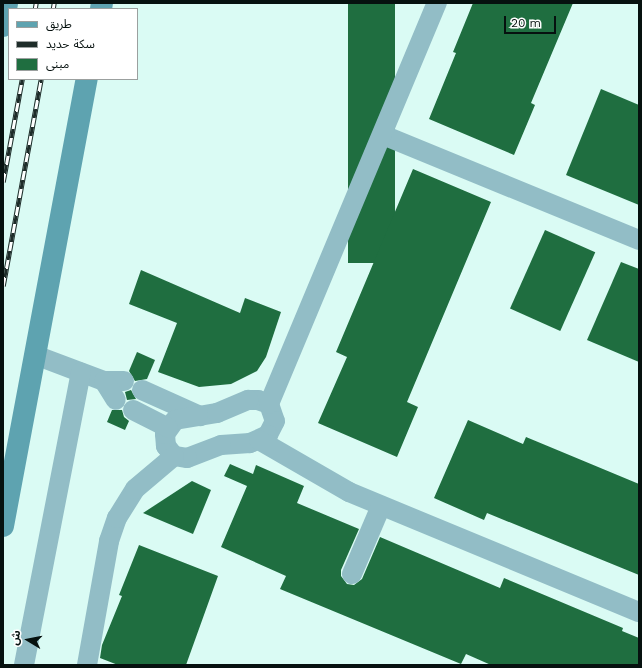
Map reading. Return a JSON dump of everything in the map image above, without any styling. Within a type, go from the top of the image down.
[{"type":"main road","points":[[3,526],[87,80]]},
{"type":"street","points":[[268,404],[383,135],[437,3]]},
{"type":"street","points":[[383,135],[639,240]]},
{"type":"street","points":[[35,355],[104,382],[124,381]]},
{"type":"street","points":[[24,665],[81,373]]},
{"type":"street","points":[[104,382],[116,400]]},
{"type":"street","points":[[142,390],[200,416]]},
{"type":"street","points":[[248,400],[258,400],[268,404],[274,414],[273,428],[259,440],[221,445],[187,458],[174,456],[165,442],[168,428],[175,420],[217,413],[248,400]]},
{"type":"street","points":[[133,410],[168,428]]},
{"type":"street","points":[[259,440],[349,492],[639,612]]},
{"type":"street","points":[[87,665],[109,540],[117,518],[135,489],[174,456]]},
{"type":"street","points":[[352,574],[381,506]]},
{"type":"building","points":[[348,3],[395,3],[395,263],[348,263]]},
{"type":"building","points":[[473,3],[573,3],[531,103],[535,105],[514,155],[429,119],[456,53],[453,52]]},
{"type":"building","points":[[601,89],[639,105],[639,205],[566,175]]},
{"type":"building","points":[[413,169],[491,202],[407,402],[418,407],[397,457],[318,423],[347,357],[336,352]]},
{"type":"building","points":[[545,230],[595,252],[560,331],[510,309]]},
{"type":"building","points":[[621,262],[639,269],[639,362],[587,340]]},
{"type":"building","points":[[141,270],[240,313],[245,298],[281,312],[266,357],[257,371],[231,384],[199,387],[158,372],[177,323],[129,304]]},
{"type":"building","points":[[137,352],[155,360],[147,379],[135,381],[129,371]]},
{"type":"building","points":[[131,390],[136,399],[127,400],[125,392]]},
{"type":"building","points":[[112,410],[122,410],[124,417],[129,421],[125,430],[107,422]]},
{"type":"building","points":[[468,420],[523,444],[526,437],[639,484],[639,575],[487,513],[484,520],[434,498]]},
{"type":"building","points":[[230,464],[253,474],[256,465],[304,486],[297,503],[359,529],[341,570],[341,576],[347,584],[354,585],[362,579],[380,537],[500,588],[504,578],[623,628],[622,631],[639,638],[639,665],[491,665],[466,654],[461,664],[280,589],[286,576],[221,547],[247,486],[224,476]]},
{"type":"building","points":[[192,481],[211,490],[193,534],[143,513]]},
{"type":"building","points":[[139,545],[218,576],[186,665],[118,665],[100,658],[102,645],[122,596],[119,595]]},
{"type":"railway","points":[[35,8],[36,3]]},
{"type":"railway","points":[[53,8],[54,3]]},
{"type":"railway","points":[[3,182],[22,80]]},
{"type":"railway","points":[[3,286],[41,80]]}]
